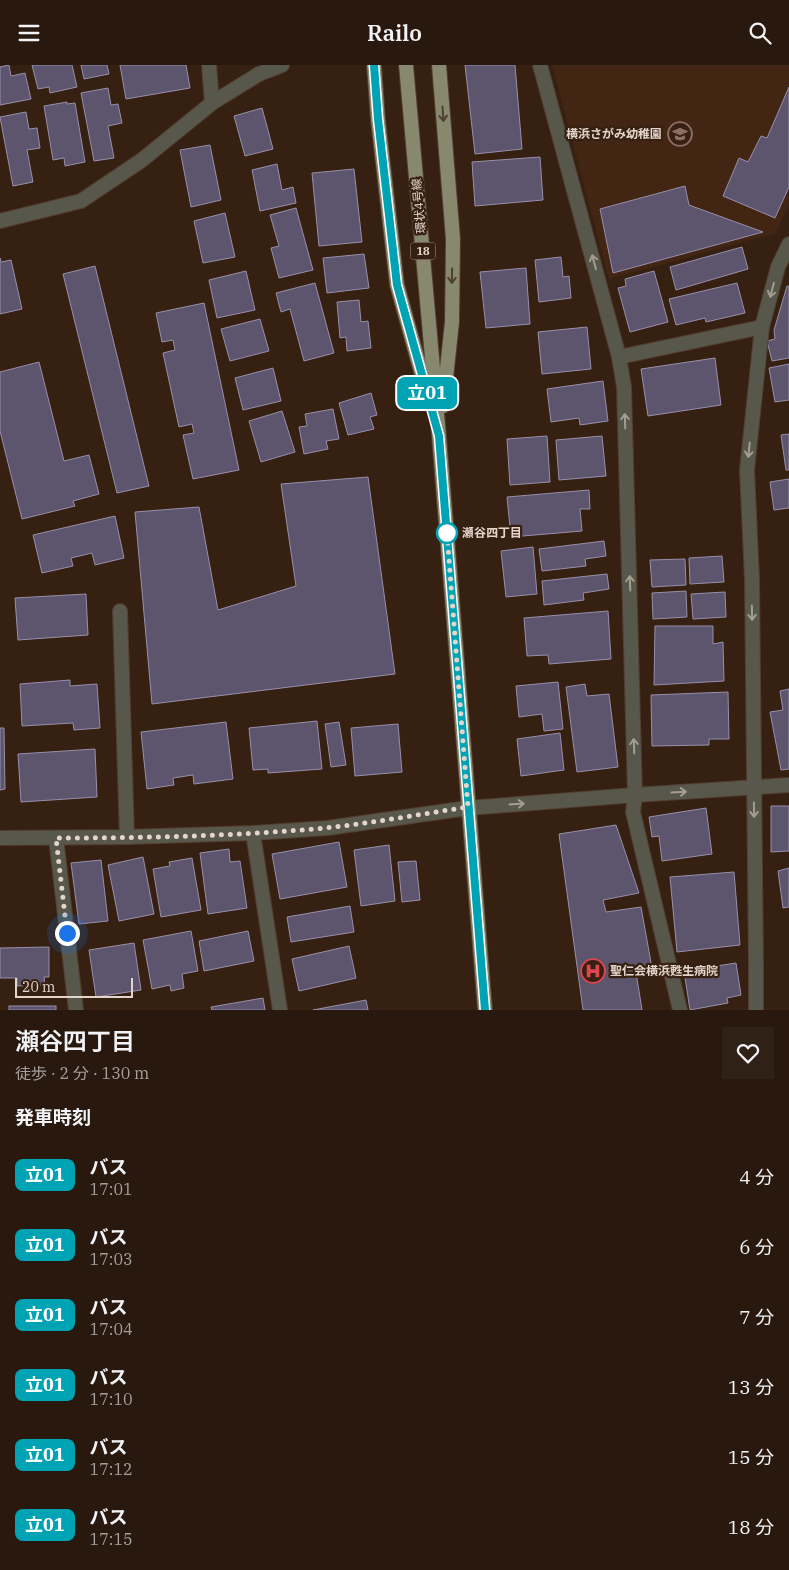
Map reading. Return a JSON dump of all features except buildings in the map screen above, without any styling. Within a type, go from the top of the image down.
[{"type":"main road","name":"18","points":[[374,65],[378,119],[397,285],[439,436]]},
{"type":"main road","name":"環状4号線","points":[[406,65],[439,436]]},
{"type":"main road","name":"18","points":[[439,65],[452,239],[452,322],[439,436],[485,1010]]},
{"type":"street","points":[[209,65],[212,103]]},
{"type":"street","points":[[0,221],[81,201],[142,160],[212,103],[259,74],[282,65]]},
{"type":"street","points":[[540,65],[619,357],[624,387],[636,795],[633,812],[680,1010]]},
{"type":"street","points":[[756,1010],[752,579],[747,470],[762,327],[784,266],[789,245]]},
{"type":"street","points":[[619,357],[762,327]]},
{"type":"street","points":[[120,611],[127,837]]},
{"type":"street","points":[[0,838],[127,837],[253,833],[327,827],[468,807],[789,785]]},
{"type":"street","points":[[253,833],[280,1010]]},
{"type":"street","points":[[56,838],[76,1010]]},
{"type":"shaded area","name":"横浜さがみ幼稚園","points":[[552,65],[789,65],[789,204],[776,233],[609,279]]},
{"type":"bus line","name":"立01","points":[[374,65],[378,119],[397,285],[439,436],[485,1010]]},
{"type":"place","name":"横浜さがみ幼稚園","points":[[680,134]]},
{"type":"place","name":"瀬谷四丁目","points":[[447,533]]},
{"type":"place","name":"聖仁会横浜甦生病院","points":[[593,971]]},
{"type":"route","points":[[67,933],[56,838],[253,833],[327,827],[468,807],[447,533]]}]
